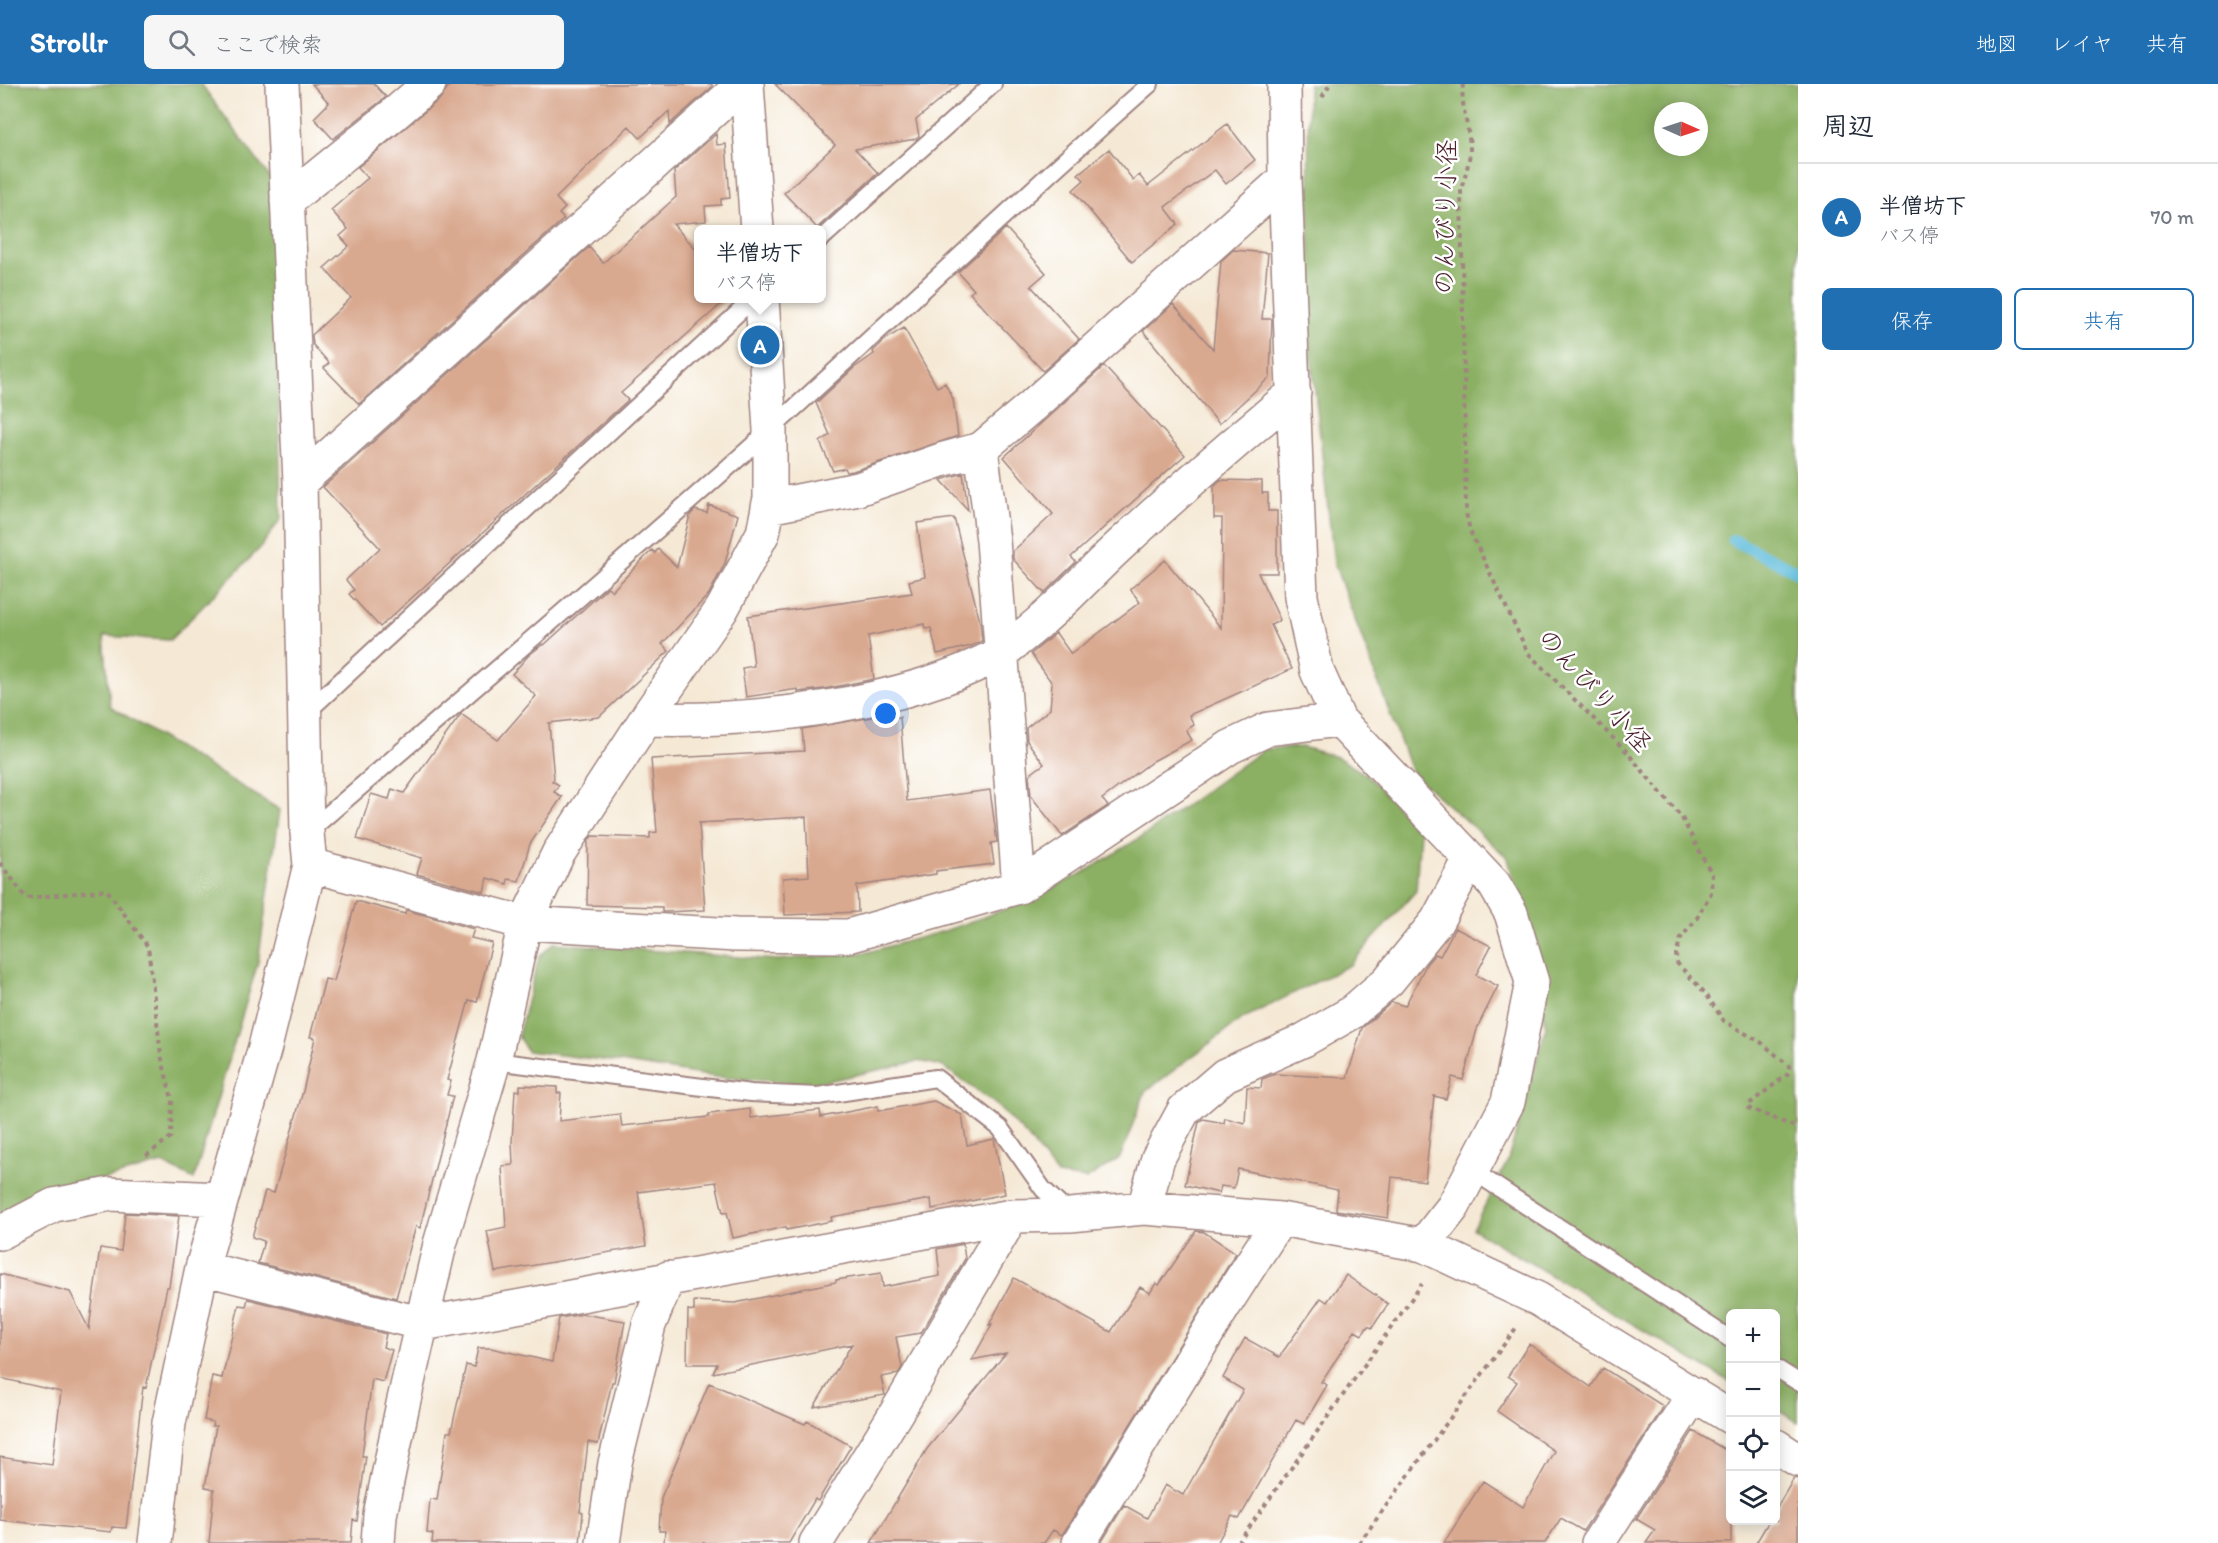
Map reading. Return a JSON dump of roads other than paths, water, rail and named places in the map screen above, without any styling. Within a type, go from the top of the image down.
[{"type":"street","points":[[155,1543],[169,1423],[202,1268],[265,1047],[310,866],[307,833],[300,482],[282,84]]},
{"type":"street","points":[[287,201],[429,84]]},
{"type":"street","points":[[300,482],[745,84]]},
{"type":"street","points":[[745,84],[757,225]]},
{"type":"street","points":[[1284,84],[1285,179],[1301,597],[1317,671],[1339,720],[1494,884],[1511,913],[1533,982],[1508,1102],[1433,1250]]},
{"type":"street","points":[[768,507],[858,489],[941,460],[981,449],[1285,179]]},
{"type":"street","points":[[378,1543],[382,1503],[440,1244],[494,1060],[525,923],[558,854],[646,719],[722,609],[763,533],[768,507],[770,430],[762,303]]},
{"type":"street","points":[[646,719],[703,720],[787,713],[844,703],[908,689],[963,670],[1001,653],[1048,616],[1116,549],[1230,446],[1294,393]]},
{"type":"street","points":[[981,449],[993,540],[1019,887]]},
{"type":"street","points":[[310,866],[525,923],[736,935],[848,936],[1019,887],[1230,747],[1268,729],[1339,720]]},
{"type":"street","points":[[1144,1208],[1158,1158],[1184,1110],[1225,1075],[1304,1040],[1351,1013],[1388,981],[1437,921],[1470,858]]},
{"type":"street","points":[[0,1233],[54,1205],[110,1194],[220,1199]]},
{"type":"street","points":[[202,1268],[423,1324],[1012,1216],[1070,1215],[1144,1208],[1280,1220],[1433,1250],[1538,1299],[1726,1414]]},
{"type":"street","points":[[816,1543],[904,1400],[1012,1216]]},
{"type":"street","points":[[1079,1543],[1224,1306],[1280,1220]]},
{"type":"street","points":[[603,1543],[615,1463],[649,1325],[668,1278]]},
{"type":"street","points":[[1599,1543],[1694,1394]]},
{"type":"street","points":[[1780,1449],[1798,1460]]},
{"type":"lane","points":[[826,234],[993,84]]},
{"type":"lane","points":[[307,833],[770,430],[1036,184],[1150,84]]},
{"type":"lane","points":[[305,714],[749,303]]},
{"type":"lane","points":[[494,1060],[751,1093],[807,1096],[936,1078],[1000,1128],[1043,1189],[1070,1215]]},
{"type":"lane","points":[[1473,1171],[1726,1336]]},
{"type":"lane","points":[[1780,1371],[1798,1382]]},
{"type":"waterway","points":[[1733,540],[1798,572]]},
{"type":"place","name":"半僧坊下","points":[[760,345]]}]
